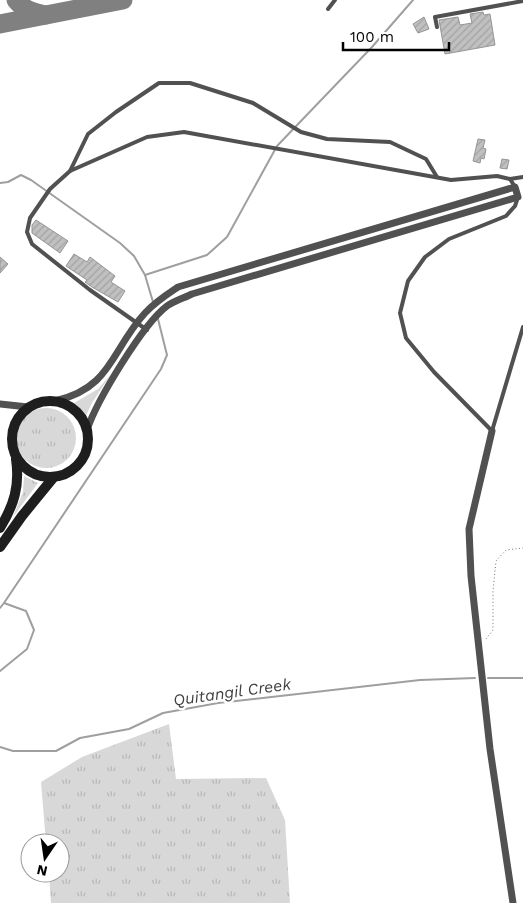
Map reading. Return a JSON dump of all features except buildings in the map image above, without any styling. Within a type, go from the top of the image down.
[{"type":"main road","points":[[0,528],[18,489],[16,458],[11,436],[14,425],[20,415],[28,407],[37,403],[55,401],[76,411],[87,430],[89,441],[82,462],[64,475],[53,478],[32,473],[16,458]]},
{"type":"main road","points":[[0,547],[35,498],[53,478]]},
{"type":"street","points":[[55,401],[78,394],[93,385],[105,373],[138,323],[158,299],[178,287],[515,187],[518,197],[192,294],[168,305],[153,320],[104,393],[87,430]]},
{"type":"street","points":[[0,404],[28,407]]},
{"type":"street","points":[[492,431],[469,529],[471,576],[490,749],[513,903]]},
{"type":"lane","points":[[328,9],[335,0]]},
{"type":"lane","points":[[437,27],[435,17],[523,0]]},
{"type":"lane","points":[[70,171],[88,134],[159,83],[190,83],[253,103],[301,132],[327,139],[390,142],[426,159],[437,177]]},
{"type":"lane","points":[[147,330],[90,290],[28,240],[30,218],[50,189],[70,171],[146,137],[184,132],[267,145],[283,151],[451,180],[497,176],[510,179],[523,177]]},
{"type":"lane","points":[[510,179],[515,187]]},
{"type":"lane","points":[[518,197],[515,206],[506,216],[449,239],[425,257],[408,281],[400,314],[406,338],[434,372],[492,431],[523,327]]},
{"type":"path","points":[[480,648],[493,630],[493,591],[496,561],[506,550],[523,548]]},
{"type":"green space","points":[[111,374],[86,416],[74,403],[98,389]]},
{"type":"green space","points":[[46,408],[63,413],[71,421],[76,438],[71,455],[63,463],[46,468],[29,463],[21,455],[16,438],[21,421],[29,413]]},
{"type":"green space","points":[[24,476],[38,483],[13,517],[23,492]]},
{"type":"green space","points":[[169,724],[176,779],[266,778],[285,820],[290,903],[51,903],[50,883],[70,883],[70,833],[45,833],[41,782],[82,757]]},
{"type":"waterway","points":[[145,275],[207,255],[227,237],[277,146],[372,47],[413,0]]},
{"type":"waterway","points":[[0,183],[8,182],[21,175],[31,180],[120,243],[134,256],[145,275],[153,302]]},
{"type":"waterway","points":[[4,603],[161,369],[167,355],[158,319]]},
{"type":"waterway","name":"Quitangil Creek","points":[[0,608],[4,603],[26,611],[34,630],[27,649],[0,671]]},
{"type":"waterway","name":"Quitangil Creek","points":[[0,747],[13,751],[56,751],[80,738],[129,729],[163,713],[218,703],[420,680],[475,678]]},
{"type":"waterway","name":"Quitangil Creek","points":[[488,678],[523,678]]},
{"type":"taxiway","points":[[16,0],[22,6],[46,15]]},
{"type":"taxiway","points":[[0,24],[123,0]]}]
